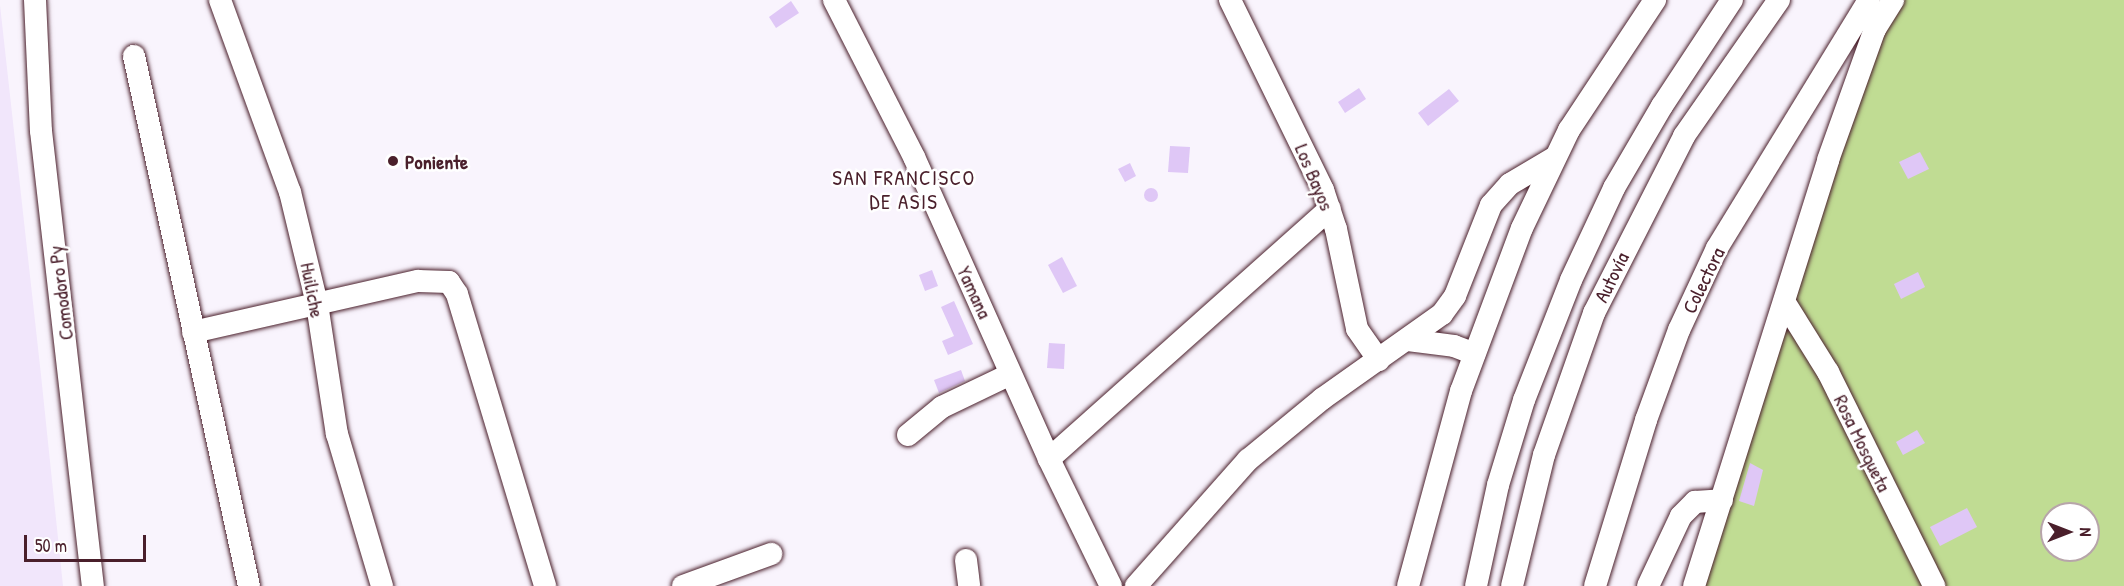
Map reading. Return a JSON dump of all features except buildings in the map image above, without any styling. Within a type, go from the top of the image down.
[{"type":"street","name":"Comodoro Py","points":[[35,0],[40,131],[93,586]]},
{"type":"street","name":"Huiliche","points":[[220,0],[286,182],[317,303],[337,434],[382,586]]},
{"type":"street","name":"Yamana","points":[[834,0],[914,157],[1049,459],[1111,586]]},
{"type":"street","name":"Los Bayos","points":[[1230,0],[1280,96],[1330,209],[1357,329],[1379,360]]},
{"type":"street","points":[[1408,586],[1438,470],[1474,354],[1522,228],[1554,158],[1621,47],[1655,0]]},
{"type":"street","name":"Autovía","points":[[1476,586],[1498,485],[1524,400],[1571,280],[1614,188],[1732,0]]},
{"type":"street","name":"Autovía","points":[[1512,586],[1544,455],[1594,313],[1684,136],[1779,0]]},
{"type":"street","points":[[1694,586],[1785,303],[1869,13],[1893,0]]},
{"type":"street","name":"Colectora","points":[[1595,586],[1624,480],[1679,330],[1717,248],[1766,164],[1869,13]]},
{"type":"street","points":[[134,56],[249,586]]},
{"type":"street","points":[[1136,586],[1248,460],[1322,399],[1442,314],[1455,296],[1491,205],[1510,184],[1554,158]]},
{"type":"street","points":[[1049,459],[1330,209]]},
{"type":"street","points":[[193,332],[418,281],[449,282],[457,294],[545,586]]},
{"type":"street","name":"Rosa Mosqueta","points":[[1785,303],[1828,372],[1934,586]]},
{"type":"street","points":[[1408,340],[1454,346],[1474,354]]},
{"type":"street","points":[[908,435],[942,407],[1011,374]]},
{"type":"street","points":[[1648,586],[1681,516],[1695,502],[1722,500]]},
{"type":"street","points":[[683,586],[771,554]]},
{"type":"street","points":[[966,560],[969,586]]},
{"type":"shaded area","points":[[0,5],[41,375],[63,586],[0,586]]},
{"type":"green space","points":[[1869,0],[2124,0],[2124,586],[1694,586],[1841,121]]},
{"type":"place","name":"Poniente","points":[[393,161]]},
{"type":"district","name":"SAN FRANCISCO DE ASIS","points":[[904,190]]}]
